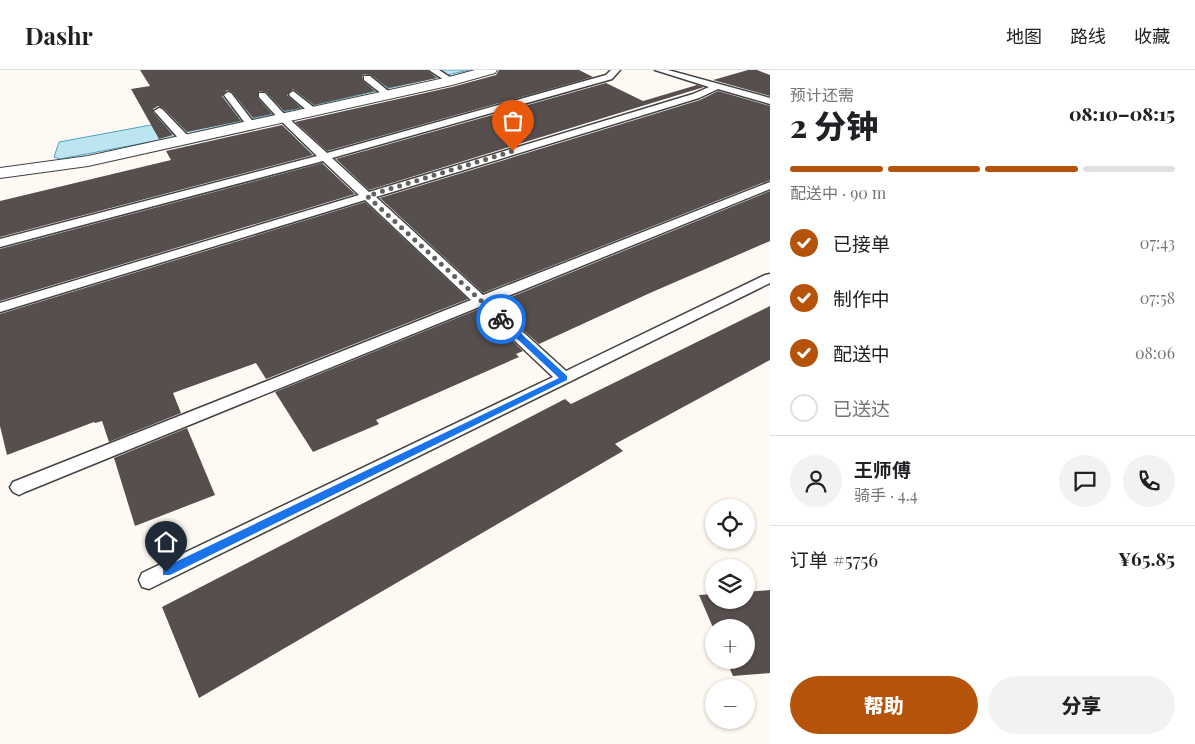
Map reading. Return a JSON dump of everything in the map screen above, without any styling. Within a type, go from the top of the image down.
[{"type":"street","points":[[0,174],[88,161],[452,81],[489,70]]},
{"type":"lane","points":[[433,70],[452,81]]},
{"type":"lane","points":[[0,243],[324,157],[609,77],[616,70]]},
{"type":"lane","points":[[659,70],[770,101]]},
{"type":"lane","points":[[367,78],[389,95]]},
{"type":"lane","points":[[0,308],[696,96],[718,86]]},
{"type":"lane","points":[[293,94],[313,111]]},
{"type":"lane","points":[[262,95],[282,118],[564,378]]},
{"type":"lane","points":[[228,96],[251,125]]},
{"type":"lane","points":[[159,111],[185,140]]},
{"type":"lane","points":[[19,487],[770,185]]},
{"type":"lane","points":[[149,580],[770,278]]},
{"type":"water","points":[[411,70],[469,70],[160,140],[60,159],[54,157],[59,142],[151,125],[175,125],[211,112],[376,81]]},
{"type":"building","points":[[140,70],[427,70],[437,78],[388,88],[371,75],[364,74],[362,76],[363,81],[375,91],[314,105],[293,89],[287,95],[301,108],[284,111],[266,92],[259,91],[258,98],[272,114],[253,118],[232,92],[227,90],[222,96],[241,121],[187,132],[163,108],[158,106],[153,109],[153,112],[173,135],[159,139],[131,89],[150,86]]},
{"type":"building","points":[[499,70],[579,70],[593,77],[327,151],[295,122],[452,87],[496,75]]},
{"type":"building","points":[[748,70],[757,70],[770,75],[770,96],[713,80]]},
{"type":"building","points":[[606,83],[643,101],[697,85],[704,87],[369,190],[336,159]]},
{"type":"building","points":[[718,91],[770,106],[770,180],[483,293],[380,198],[700,100]]},
{"type":"building","points":[[282,125],[313,155],[0,237],[0,201],[171,160],[166,151]]},
{"type":"building","points":[[322,163],[355,194],[0,301],[0,249]]},
{"type":"building","points":[[770,191],[770,241],[539,344],[494,304]]},
{"type":"building","points":[[365,202],[468,299],[266,379],[256,363],[173,393],[181,413],[109,442],[102,421],[94,422],[7,455],[0,426],[0,314]]},
{"type":"building","points":[[770,306],[770,360],[615,444],[623,451],[199,698],[162,607],[565,399],[571,404]]},
{"type":"building","points":[[479,309],[523,351],[516,354],[519,357],[376,420],[379,424],[313,452],[275,392]]},
{"type":"building","points":[[187,428],[215,495],[135,526],[114,458]]},
{"type":"building","points":[[770,590],[770,673],[733,676],[730,669],[755,669],[755,619],[709,619],[705,609],[755,609],[755,591]]},
{"type":"building","points":[[699,595],[705,595],[705,609]]},
{"type":"way so far","points":[[501,319],[367,196],[513,151]]},
{"type":"route","points":[[166,572],[564,378],[501,319]]}]
